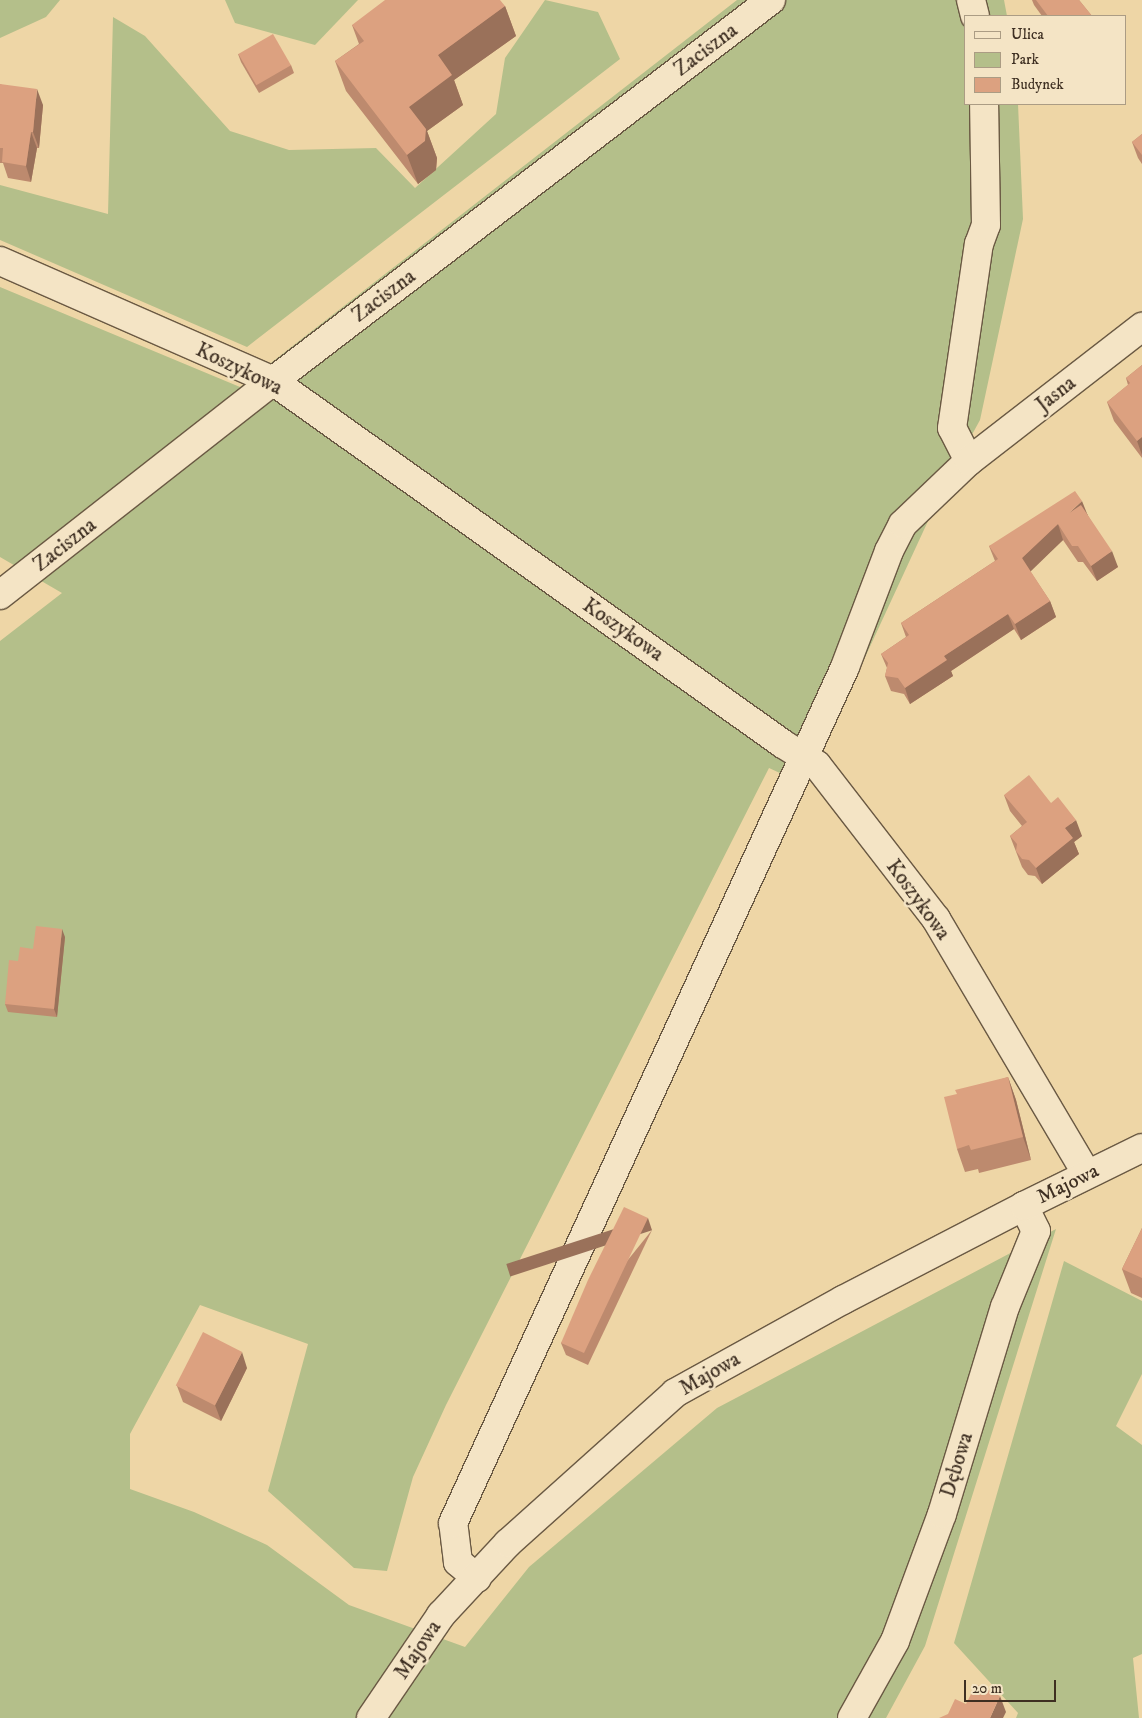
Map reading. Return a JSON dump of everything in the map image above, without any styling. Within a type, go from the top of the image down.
[{"type":"street","name":"Zaciszna","points":[[0,595],[273,381],[771,0]]},
{"type":"street","points":[[971,0],[975,15]]},
{"type":"street","points":[[969,461],[952,428],[977,256],[986,225],[984,105]]},
{"type":"street","name":"Koszykowa","points":[[0,261],[273,381],[802,757],[816,765],[936,919],[1087,1174]]},
{"type":"street","name":"Jasna","points":[[477,1578],[458,1562],[453,1523],[802,757],[845,667],[889,551],[903,524],[969,461],[1142,327]]},
{"type":"street","name":"Majowa","points":[[372,1718],[441,1615],[477,1578],[508,1542],[675,1393],[843,1300],[1024,1206],[1142,1148]]},
{"type":"street","name":"Dębowa","points":[[852,1718],[895,1641],[942,1514],[1005,1307],[1036,1231],[1024,1206]]},
{"type":"green space","points":[[0,0],[60,0],[46,17],[0,38]]},
{"type":"green space","points":[[225,0],[358,0],[315,45],[235,23]]},
{"type":"green space","points":[[545,0],[598,12],[620,59],[247,347],[0,240],[0,185],[108,214],[113,17],[145,36],[230,131],[289,150],[376,148],[415,188],[496,114],[505,58]]},
{"type":"green space","points":[[737,0],[1004,0],[1007,15],[964,15],[964,105],[1018,105],[1023,219],[980,420],[947,480],[806,785],[769,768],[446,1405],[413,1477],[387,1571],[354,1568],[268,1491],[308,1344],[200,1305],[130,1434],[130,1489],[194,1512],[267,1545],[349,1605],[465,1647],[529,1567],[717,1408],[1056,1229],[925,1646],[886,1718],[0,1718],[0,641],[62,593],[0,557],[0,287],[240,387]]},
{"type":"green space","points":[[1064,1261],[1142,1301],[1142,1374],[1116,1426],[1142,1445],[1142,1654],[1133,1658],[1139,1718],[1016,1718],[1018,1713],[954,1643]]},
{"type":"building","points":[[385,0],[500,0],[505,6],[438,55],[452,75],[409,107],[426,129],[425,141],[407,155],[335,61],[364,41],[352,25]]},
{"type":"building","points":[[1036,0],[1079,0],[1091,15],[1047,15]]},
{"type":"building","points":[[273,34],[291,65],[256,85],[238,54]]},
{"type":"building","points":[[0,84],[37,89],[33,132],[31,132],[26,166],[2,162],[3,148],[0,148]]},
{"type":"building","points":[[1142,134],[1142,155],[1132,142]]},
{"type":"building","points":[[1142,365],[1142,437],[1137,441],[1107,402],[1130,383],[1126,378]]},
{"type":"building","points":[[1075,491],[1082,501],[1069,513],[1081,505],[1112,551],[1091,566],[1078,546],[1072,546],[1058,524],[1022,558],[1050,601],[1015,624],[1008,614],[944,656],[947,660],[905,688],[898,678],[885,676],[888,663],[881,654],[909,635],[901,623],[998,559],[989,546]]},
{"type":"building","points":[[1029,775],[1051,803],[1058,797],[1076,820],[1065,828],[1073,838],[1036,868],[1029,860],[1022,859],[1016,851],[1017,844],[1010,836],[1027,822],[1004,795]]},
{"type":"building","points":[[36,926],[62,929],[54,1009],[5,1004],[9,960],[18,961],[20,947],[33,949]]},
{"type":"building","points":[[1008,1077],[1023,1137],[971,1150],[969,1145],[957,1149],[944,1097],[957,1094],[955,1090]]},
{"type":"building","points":[[624,1207],[648,1218],[584,1353],[561,1343],[588,1280]]},
{"type":"building","points":[[1142,1228],[1142,1278],[1122,1269]]},
{"type":"building","points":[[203,1332],[242,1352],[215,1405],[176,1385]]},
{"type":"building","points":[[976,1684],[1000,1696],[990,1718],[939,1718],[948,1714],[955,1699],[966,1704]]}]
